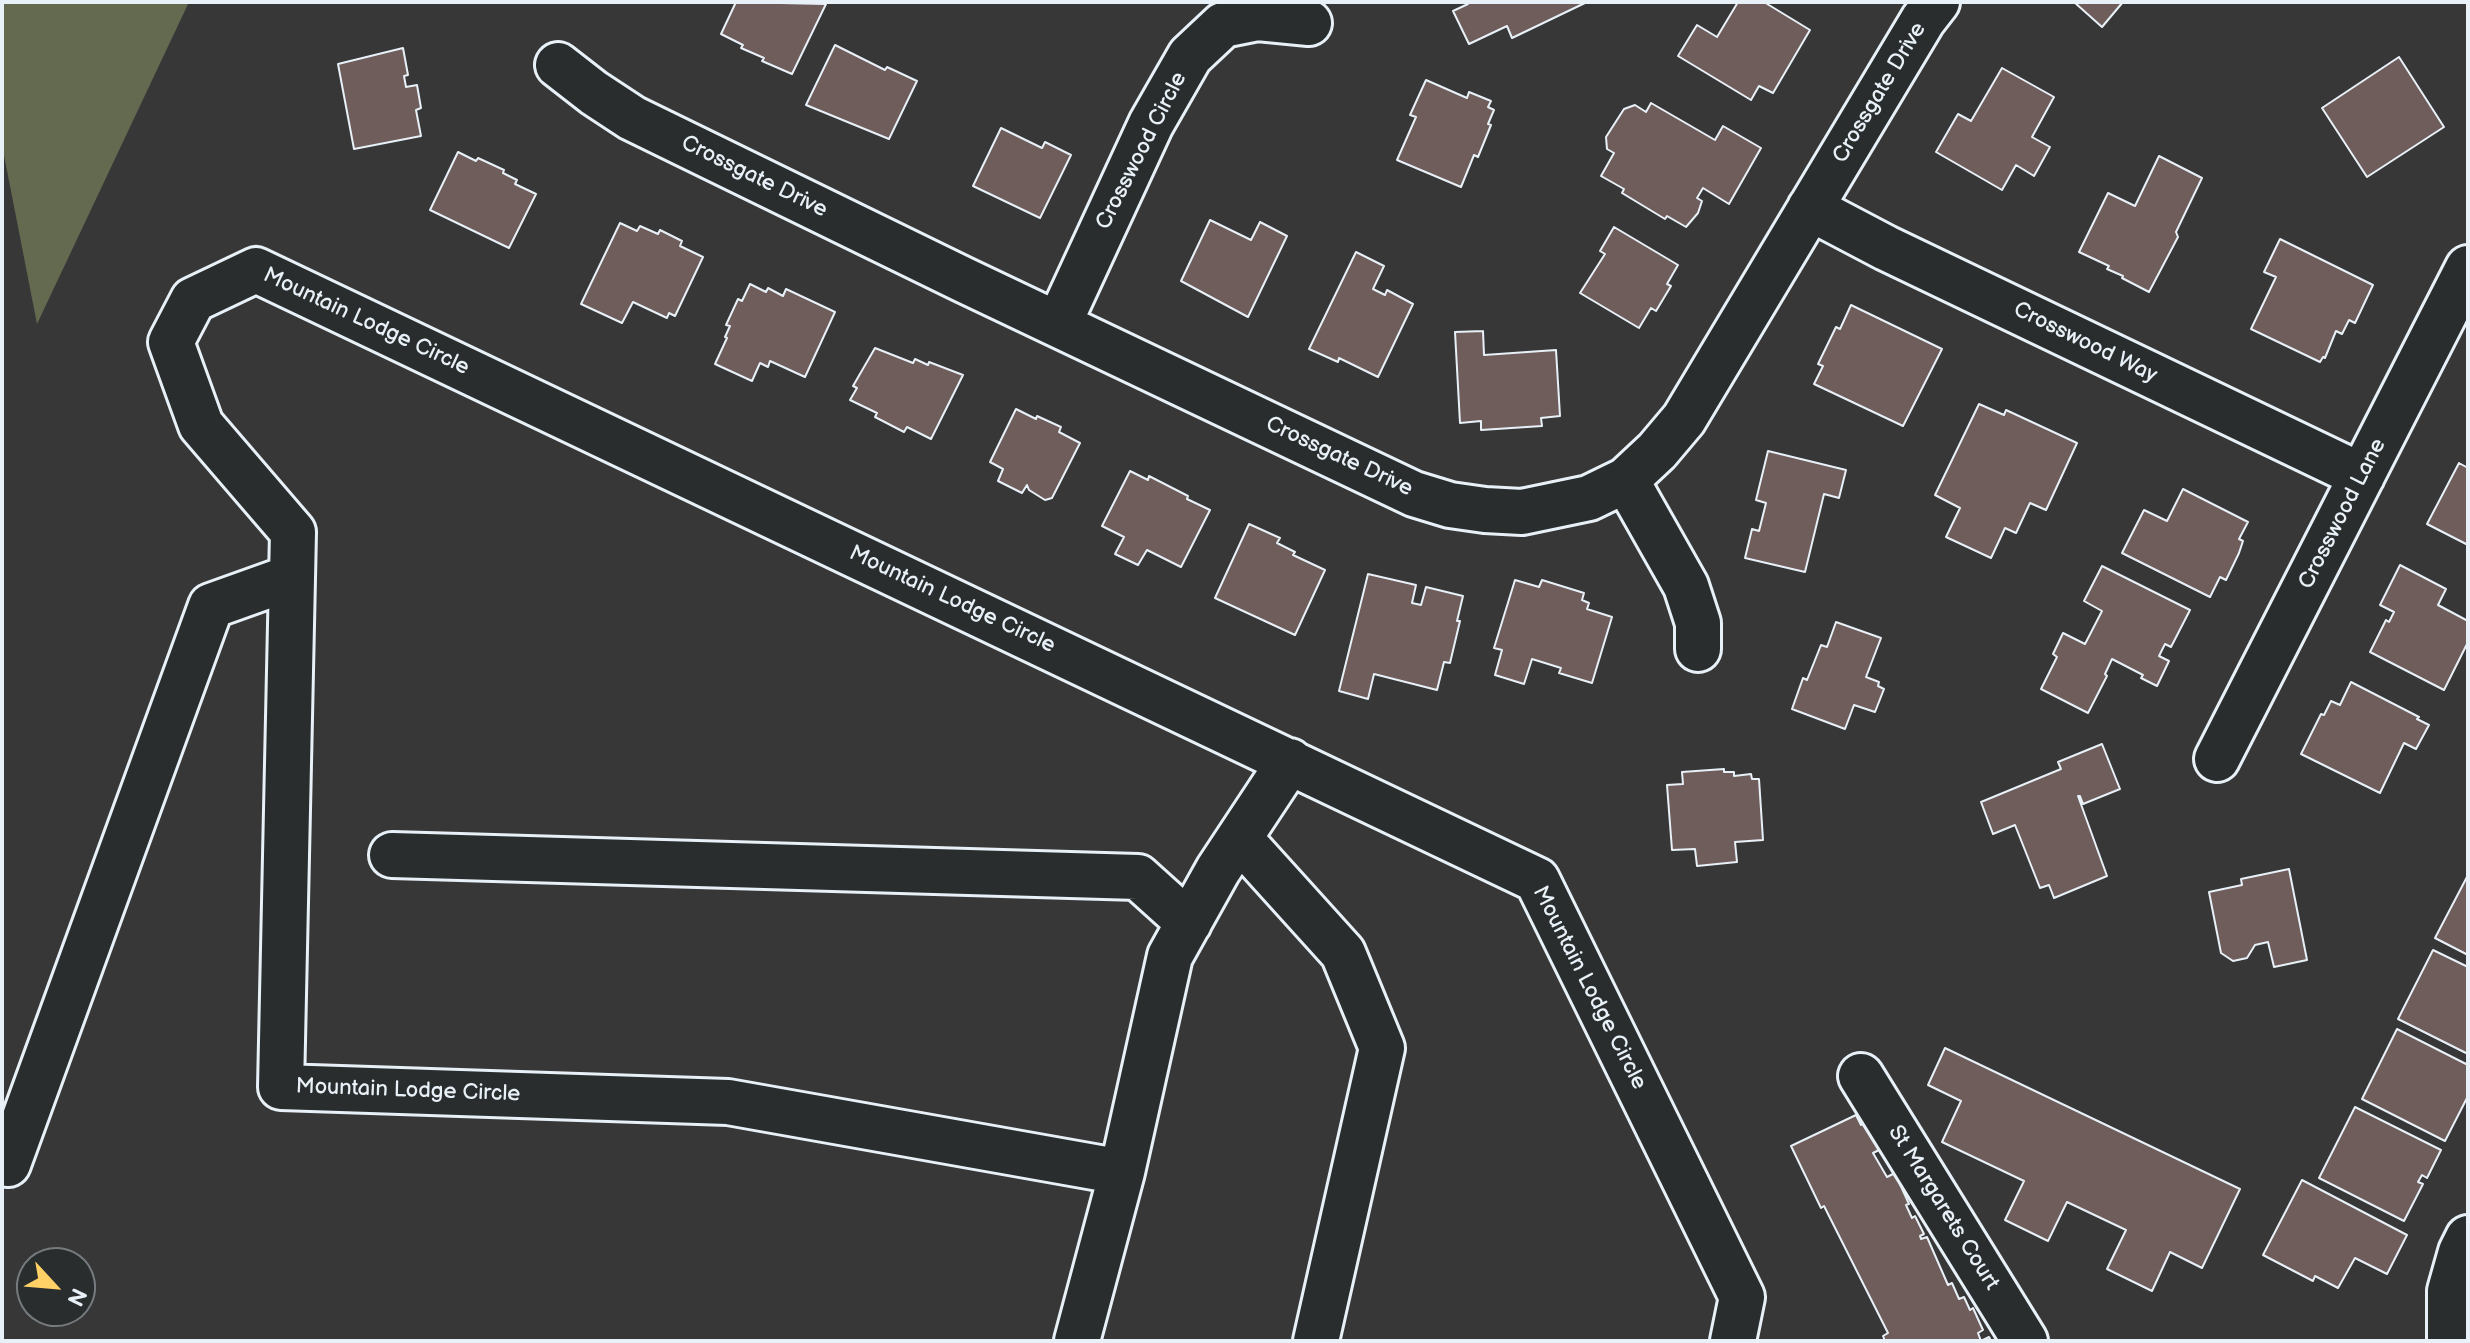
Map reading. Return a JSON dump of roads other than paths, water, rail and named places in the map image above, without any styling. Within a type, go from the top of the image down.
[{"type":"street","name":"Crossgate Drive","points":[[558,65],[632,118],[1414,494],[1450,505],[1522,512],[1589,498],[1626,480],[1657,451],[1684,419],[1937,2]]},
{"type":"street","name":"Crosswood Circle","points":[[1059,323],[1151,124],[1190,56],[1223,25],[1258,18],[1309,23]]},
{"type":"street","name":"Crosswood Way","points":[[1810,208],[1900,255],[2362,476]]},
{"type":"street","name":"Crosswood Lane","points":[[2217,759],[2468,268]]},
{"type":"street","name":"Mountain Lodge Circle","points":[[1122,1172],[728,1102],[281,1087],[293,532],[201,425],[171,342],[193,300],[256,270],[1537,880],[1742,1297],[1733,1341]]},
{"type":"street","points":[[1626,480],[1686,586],[1698,623],[1698,649]]},
{"type":"street","points":[[8,1164],[211,606],[292,577]]},
{"type":"street","points":[[1077,1341],[1122,1172],[1170,956],[1218,870],[1290,761]]},
{"type":"street","points":[[1240,839],[1343,953],[1382,1048],[1316,1341]]},
{"type":"street","points":[[392,855],[1138,877],[1189,923]]},
{"type":"street","name":"St Margarets Court","points":[[1861,1076],[2025,1341]]},
{"type":"street","points":[[2450,1341],[2450,1291],[2468,1238]]}]
